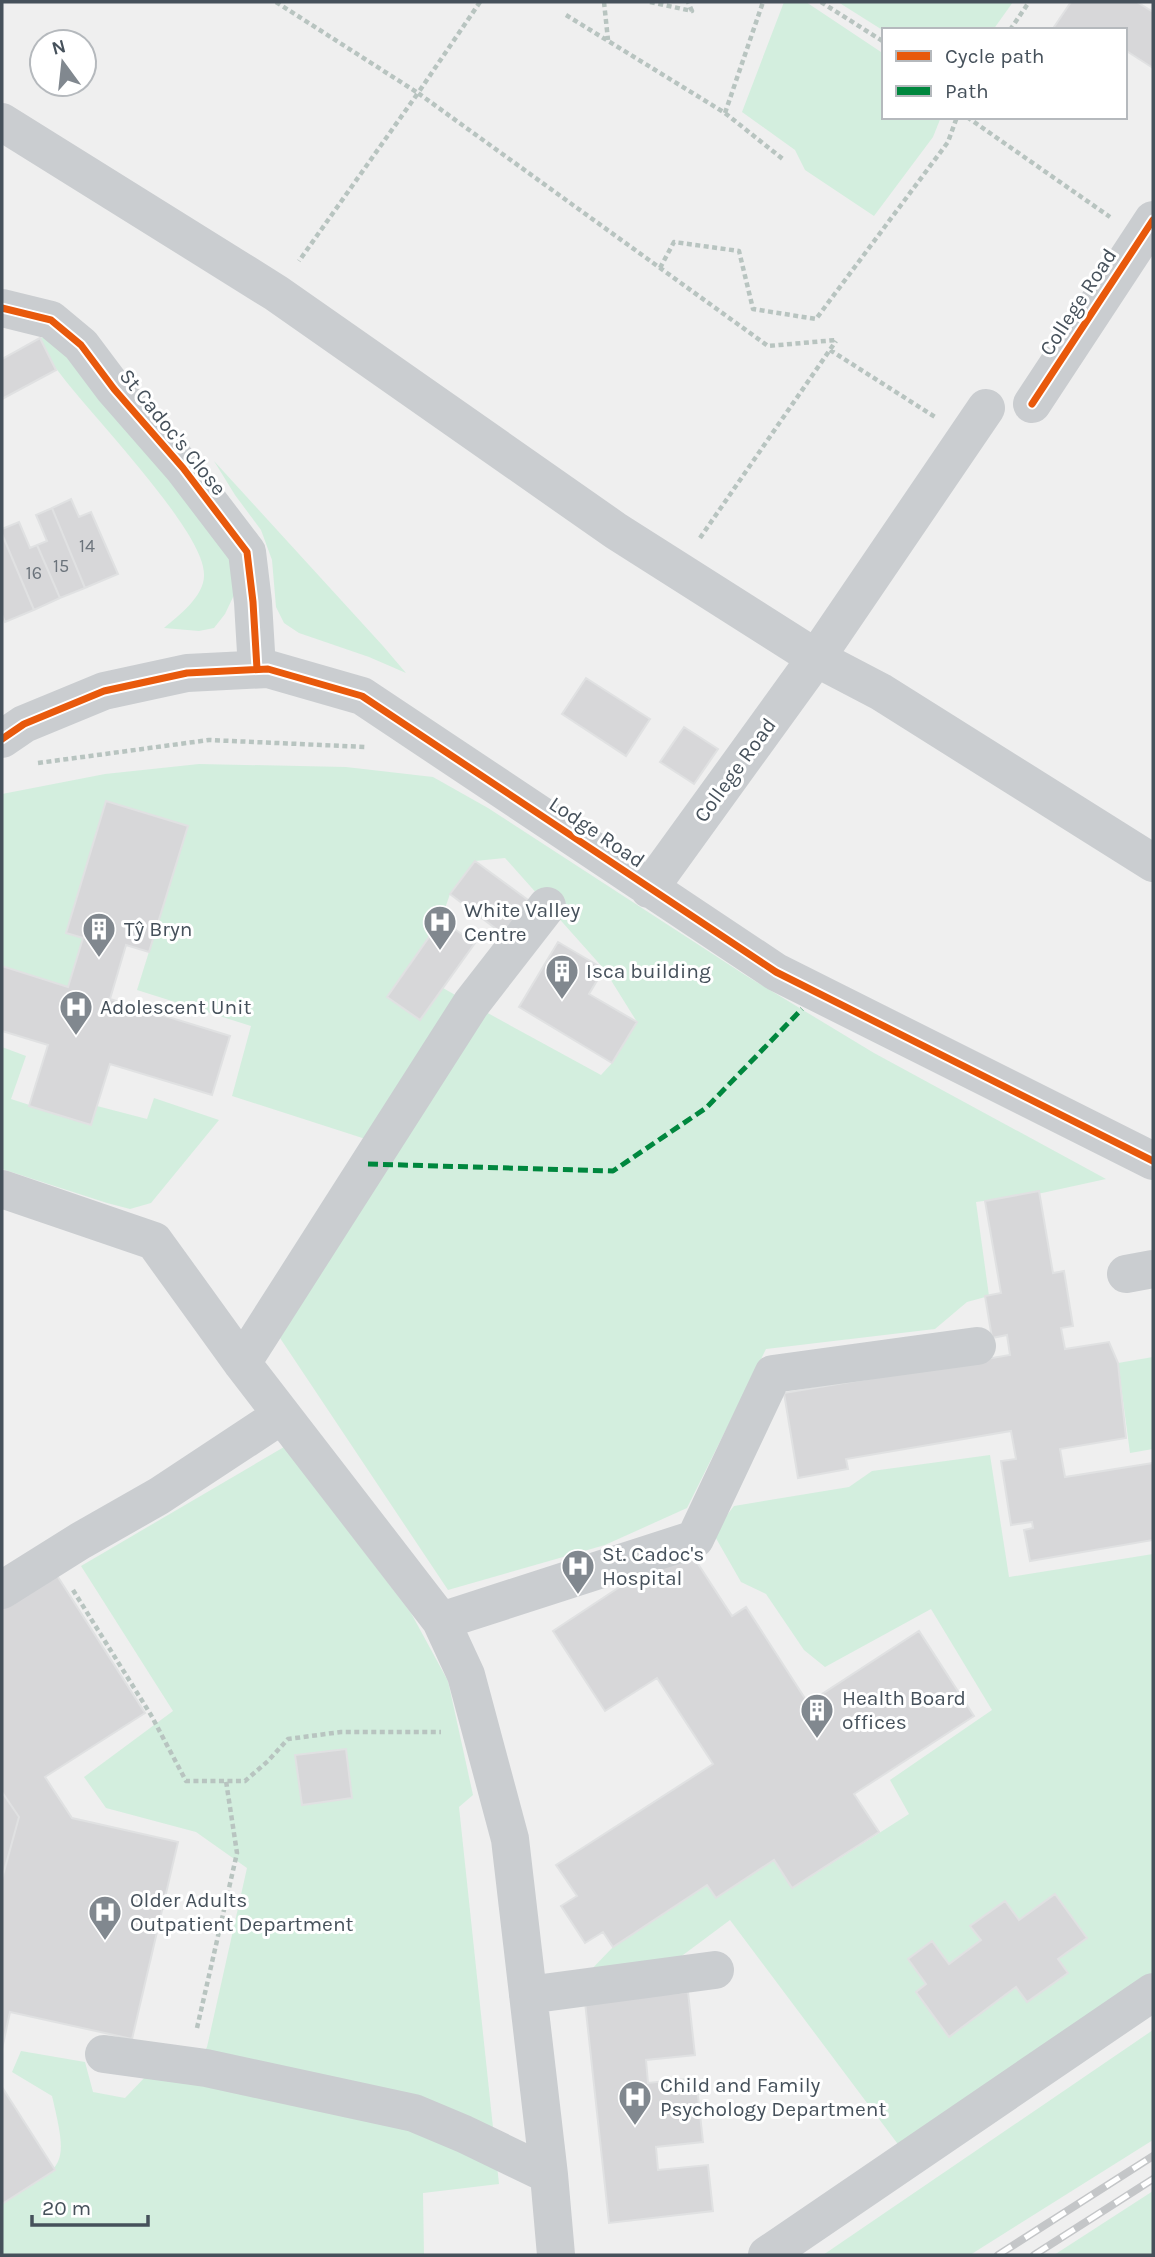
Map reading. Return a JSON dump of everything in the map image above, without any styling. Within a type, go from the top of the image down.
[{"type":"street","points":[[2,122],[276,293],[616,531],[816,657],[881,692],[1153,863]]},
{"type":"street","name":"College Road","points":[[1032,404],[1153,219]]},
{"type":"street","name":"St Cadoc's Close","points":[[2,308],[51,320],[81,345],[183,468],[247,552],[257,669]]},
{"type":"street","name":"College Road","points":[[649,889],[816,657],[975,422]]},
{"type":"street","name":"Lodge Road","points":[[15,752],[24,724],[104,691],[187,673],[268,669],[362,696],[776,972],[1153,1161]]},
{"type":"street","points":[[242,1363],[471,1004],[547,906]]},
{"type":"street","points":[[2,1189],[154,1241],[242,1363],[440,1622],[466,1675],[510,1839],[556,2255]]},
{"type":"street","points":[[440,1622],[695,1539],[773,1374],[977,1346]]},
{"type":"street","points":[[2,1590],[159,1496],[282,1415]]},
{"type":"street","points":[[528,1995],[715,1970]]},
{"type":"street","points":[[768,2255],[1153,1992]]},
{"type":"street","points":[[104,2054],[189,2066],[414,2113],[549,2175]]},
{"type":"path","points":[[276,2],[418,93],[768,346],[836,340],[678,570]]},
{"type":"path","points":[[276,293],[480,2]]},
{"type":"path","points":[[604,2],[608,40]]},
{"type":"path","points":[[650,2],[692,11],[688,2]]},
{"type":"path","points":[[725,113],[763,2]]},
{"type":"path","points":[[821,2],[882,41]]},
{"type":"path","points":[[1011,28],[1029,2]]},
{"type":"path","points":[[566,15],[725,113],[784,160]]},
{"type":"path","points":[[660,268],[674,242],[739,251],[753,309],[816,319],[948,142],[956,119]]},
{"type":"path","points":[[970,119],[1111,218]]},
{"type":"path","points":[[830,350],[975,422]]},
{"type":"path","points":[[15,752],[209,740],[373,747]]},
{"type":"path","points":[[54,1558],[151,1715],[186,1782],[245,1781],[288,1739],[341,1732],[446,1731]]},
{"type":"path","points":[[189,2066],[237,1853],[226,1781]]},
{"type":"green space","points":[[784,2],[806,2],[882,53],[882,119],[940,119],[933,137],[874,216],[805,170],[795,150],[742,112]]},
{"type":"green space","points":[[838,2],[1013,2],[994,28],[882,30]]},
{"type":"green space","points":[[51,336],[228,547],[234,595],[225,614],[214,628],[199,631],[164,628],[184,611],[200,590],[204,574],[199,554],[185,529],[142,471],[55,367],[40,338]]},
{"type":"green space","points":[[214,461],[406,673],[299,633],[284,623],[276,607],[272,560],[261,530]]},
{"type":"green space","points":[[199,764],[346,767],[433,777],[488,808],[745,975],[874,1053],[1106,1179],[1042,1193],[976,1202],[989,1296],[967,1302],[935,1329],[766,1349],[687,1508],[605,1545],[448,1590],[280,1338],[484,1011],[601,1075],[612,1063],[637,1022],[604,969],[505,858],[475,861],[450,894],[441,920],[387,997],[420,1020],[443,988],[471,1004],[381,1144],[232,1096],[251,1026],[137,990],[188,827],[83,938],[68,987],[2,966],[2,794],[105,774]]},
{"type":"green space","points":[[2,1047],[26,1056],[11,1099],[91,1125],[97,1106],[147,1119],[154,1098],[219,1120],[151,1203],[130,1209],[2,1169]]},
{"type":"green space","points":[[1153,1357],[1153,1449],[1130,1453],[1118,1363]]},
{"type":"green space","points":[[284,1447],[411,1613],[448,1681],[473,1795],[459,1807],[499,2184],[423,2193],[424,2255],[2,2255],[2,2204],[50,2172],[57,2164],[60,2153],[58,2121],[52,2096],[12,2072],[21,2051],[85,2062],[93,2092],[125,2098],[149,2073],[192,2075],[207,2047],[247,1868],[196,1832],[106,1808],[84,1777],[173,1711],[81,1566]]},
{"type":"green space","points":[[990,1455],[1009,1577],[1153,1554],[1153,1973],[900,2147],[730,1920],[679,1958],[587,1974],[613,1947],[707,1885],[716,1898],[774,1860],[793,1888],[909,1814],[890,1780],[992,1710],[931,1609],[825,1667],[804,1650],[766,1594],[741,1582],[713,1533],[734,1506],[849,1487],[872,1471]]},
{"type":"green space","points":[[1153,2030],[1153,2140],[970,2255],[823,2255]]},
{"type":"green space","points":[[1153,2191],[1153,2255],[1054,2255]]},
{"type":"building","points":[[1071,2],[1137,2],[1153,12],[1153,68],[1127,51],[1127,28],[1053,28]]},
{"type":"building","points":[[40,338],[56,370],[2,399],[2,359]]},
{"type":"building","points":[[71,499],[79,517],[91,512],[118,574],[85,588],[52,508]]},
{"type":"building","points":[[52,508],[85,588],[60,598],[37,545],[47,541],[36,515]]},
{"type":"building","points":[[19,522],[30,548],[37,545],[60,598],[34,610],[2,534],[2,529]]},
{"type":"building","points":[[2,534],[34,610],[5,622],[2,615]]},
{"type":"building","points":[[586,678],[650,719],[626,756],[562,714]]},
{"type":"building","points":[[684,727],[718,749],[694,784],[660,762]]},
{"type":"building","name":"Tŷ Bryn","points":[[106,801],[188,826],[149,952],[126,945],[110,999],[230,1036],[212,1095],[110,1064],[91,1125],[29,1106],[48,1045],[2,1031],[2,966],[68,987],[83,938],[66,933]]},
{"type":"building","points":[[475,861],[528,900],[503,934],[450,894]]},
{"type":"building","points":[[441,920],[475,943],[420,1020],[387,997]]},
{"type":"building","name":"Isca building","points":[[558,942],[604,969],[589,994],[637,1022],[612,1063],[519,1007]]},
{"type":"building","points":[[1039,1191],[1053,1273],[1064,1271],[1073,1326],[1061,1328],[1065,1349],[1109,1342],[1118,1363],[1126,1438],[1060,1449],[1065,1477],[1153,1463],[1153,1540],[1030,1561],[1024,1530],[1033,1528],[1032,1522],[1011,1525],[1001,1461],[1016,1459],[1011,1431],[846,1459],[848,1469],[798,1478],[784,1393],[1010,1355],[1007,1335],[992,1338],[985,1296],[1001,1293],[985,1201]]},
{"type":"building","name":"Health Board offices","points":[[685,1544],[732,1616],[746,1607],[808,1703],[919,1631],[974,1716],[854,1794],[879,1832],[792,1888],[774,1860],[716,1898],[707,1885],[613,1947],[603,1932],[585,1943],[561,1906],[577,1896],[556,1865],[713,1764],[657,1678],[605,1711],[553,1631]]},
{"type":"building","points":[[56,1574],[145,1713],[45,1777],[72,1818],[178,1842],[132,2039],[10,2012],[2,2049],[2,1879],[19,1817],[2,1792],[2,1609]]},
{"type":"building","points":[[56,1574],[145,1713],[45,1777],[72,1818],[178,1842],[132,2039],[10,2012],[2,2049],[2,1609]]},
{"type":"building","points":[[346,1749],[352,1798],[302,1805],[295,1755]]},
{"type":"building","points":[[1055,1894],[1087,1938],[1058,1959],[1068,1973],[1027,2002],[1016,1987],[949,2037],[916,1992],[926,1984],[908,1959],[932,1941],[949,1964],[981,1940],[970,1926],[1005,1901],[1019,1920]]},
{"type":"building","points":[[688,1992],[695,2055],[646,2060],[648,2083],[696,2078],[703,2142],[656,2147],[658,2170],[708,2165],[713,2211],[609,2223],[585,2002]]},
{"type":"building","points":[[2,2087],[55,2170],[2,2204]]},
{"type":"building","points":[[2,2087],[55,2170],[2,2204]]},
{"type":"railway","points":[[998,2255],[1153,2156]]},
{"type":"railway","points":[[1034,2255],[1153,2179]]},
{"type":"marked path","points":[[368,1164],[613,1171],[706,1108],[802,1009]]},
{"type":"cycle path","points":[[1032,404],[1153,220]]},
{"type":"cycle path","points":[[2,308],[51,320],[81,345],[114,389],[183,468],[247,552],[257,669]]},
{"type":"cycle path","points":[[2,739],[24,724],[104,691],[187,673],[268,669],[362,696],[776,972],[1153,1161]]},
{"type":"place","name":"White Valley Centre","points":[[440,952]]},
{"type":"place","name":"Tŷ Bryn","points":[[99,959]]},
{"type":"place","name":"Isca building","points":[[562,1001]]},
{"type":"place","name":"Adolescent Unit","points":[[76,1037]]},
{"type":"place","name":"St. Cadoc's Hospital","points":[[578,1596]]},
{"type":"place","name":"Health Board offices","points":[[817,1740]]},
{"type":"place","name":"Older Adults Outpatient Department","points":[[105,1942]]},
{"type":"place","name":"Child and Family Psychology Department","points":[[635,2127]]}]
